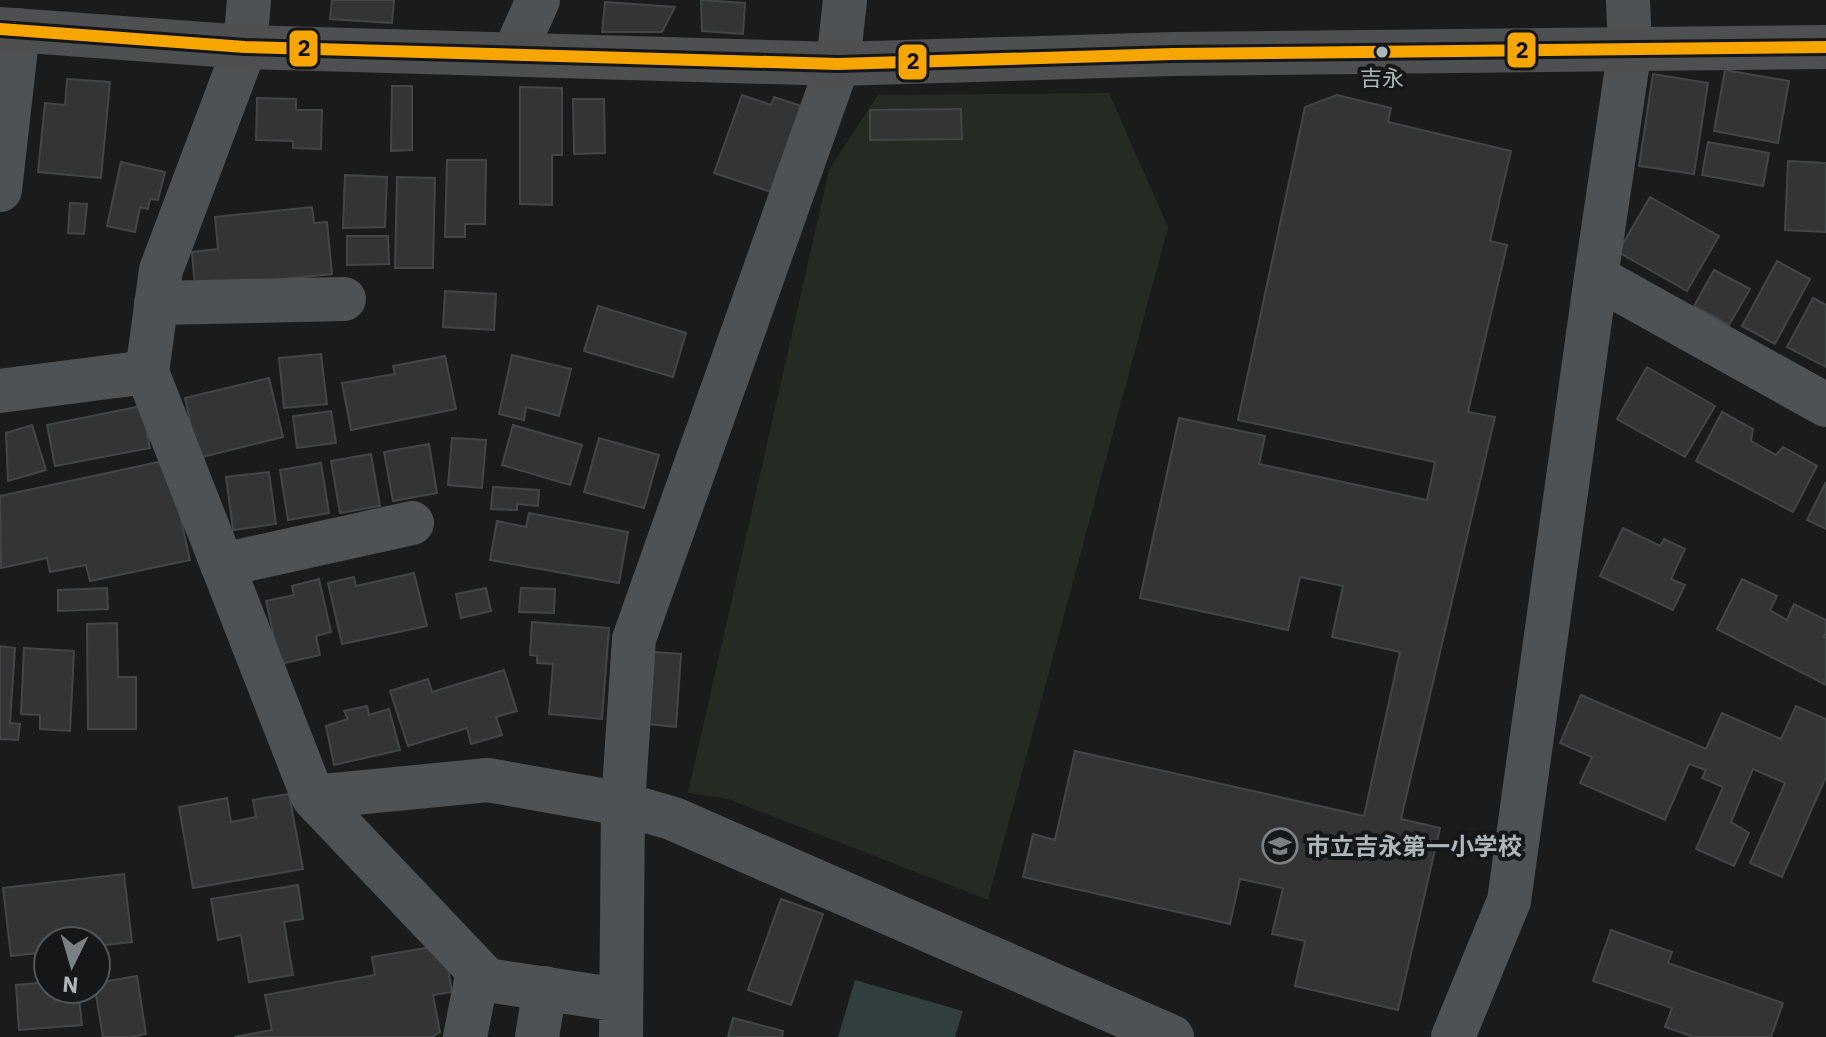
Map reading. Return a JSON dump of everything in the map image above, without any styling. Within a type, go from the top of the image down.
[{"type":"main road","points":[[9,30],[245,47],[838,64],[1173,54],[1826,47]]},
{"type":"street","points":[[249,0],[245,47],[161,270],[147,372],[313,797],[487,980],[545,988],[620,1018],[623,804],[634,639],[838,64],[845,0]]},
{"type":"street","points":[[514,54],[538,0]]},
{"type":"street","points":[[1453,1037],[1509,901],[1630,48],[1628,0]]},
{"type":"street","points":[[0,190],[9,30]]},
{"type":"street","points":[[1596,277],[1826,405]]},
{"type":"street","points":[[156,303],[344,299]]},
{"type":"street","points":[[0,391],[147,372]]},
{"type":"street","points":[[222,565],[412,523]]},
{"type":"street","points":[[313,797],[488,780],[623,804],[674,819],[1128,1028],[1172,1037]]},
{"type":"street","points":[[465,1037],[478,971]]},
{"type":"street","points":[[537,1037],[545,988]]},
{"type":"shaded area","points":[[1109,93],[1168,227],[988,900],[728,799],[688,793],[829,170],[878,95]]},
{"type":"shaded area","points":[[855,980],[963,1011],[955,1037],[838,1037]]},
{"type":"building","points":[[332,0],[394,0],[392,23],[330,19]]},
{"type":"building","points":[[701,0],[745,3],[743,34],[702,31]]},
{"type":"building","points":[[605,2],[675,7],[662,32],[602,32]]},
{"type":"building","points":[[1725,70],[1789,81],[1778,143],[1714,131]]},
{"type":"building","points":[[1653,74],[1708,83],[1694,174],[1639,166]]},
{"type":"building","points":[[67,79],[110,82],[101,178],[38,172],[45,103],[65,105]]},
{"type":"building","points":[[392,86],[412,86],[412,150],[391,151]]},
{"type":"building","points":[[520,87],[562,88],[562,155],[552,155],[552,205],[520,204]]},
{"type":"building","points":[[742,95],[771,105],[774,97],[801,106],[771,192],[714,173]]},
{"type":"building","points":[[1337,95],[1391,108],[1388,122],[1511,151],[1490,241],[1507,245],[1468,412],[1495,417],[1401,819],[1440,828],[1398,1010],[1295,986],[1305,941],[1272,934],[1283,888],[1240,879],[1230,924],[1023,877],[1033,834],[1055,840],[1075,751],[1364,816],[1400,652],[1332,637],[1343,586],[1300,577],[1288,630],[1140,598],[1179,418],[1265,436],[1259,464],[1427,500],[1435,462],[1238,420],[1305,107]]},
{"type":"building","points":[[257,98],[296,99],[296,110],[322,110],[321,149],[293,148],[293,141],[256,140]]},
{"type":"building","points":[[573,99],[604,99],[605,153],[574,154]]},
{"type":"building","points":[[961,109],[962,139],[870,140],[870,110]]},
{"type":"building","points":[[1708,142],[1769,153],[1763,186],[1702,175]]},
{"type":"building","points":[[447,160],[486,160],[485,224],[465,224],[465,237],[445,237]]},
{"type":"building","points":[[1788,161],[1826,163],[1826,232],[1785,230]]},
{"type":"building","points":[[121,162],[165,172],[158,200],[150,199],[148,209],[140,207],[135,232],[107,226]]},
{"type":"building","points":[[345,175],[387,177],[385,227],[343,228]]},
{"type":"building","points":[[397,177],[435,178],[433,268],[395,268]]},
{"type":"building","points":[[1650,197],[1719,236],[1687,291],[1618,252]]},
{"type":"building","points":[[70,203],[87,204],[84,234],[68,233]]},
{"type":"building","points":[[312,207],[314,223],[327,222],[332,274],[195,288],[192,252],[218,249],[215,217]]},
{"type":"building","points":[[347,236],[388,236],[389,264],[347,265]]},
{"type":"building","points":[[1777,261],[1810,279],[1775,344],[1742,326]]},
{"type":"building","points":[[1714,270],[1750,289],[1729,325],[1694,306]]},
{"type":"building","points":[[445,291],[496,294],[494,330],[443,327]]},
{"type":"building","points":[[1813,298],[1826,305],[1826,367],[1787,347]]},
{"type":"building","points":[[598,306],[686,333],[673,377],[584,351]]},
{"type":"building","points":[[321,354],[327,404],[284,408],[279,358]]},
{"type":"building","points":[[512,355],[571,369],[559,416],[526,407],[524,420],[499,414]]},
{"type":"building","points":[[445,356],[456,409],[351,430],[342,383],[395,374],[393,366]]},
{"type":"building","points":[[1647,367],[1715,406],[1685,457],[1617,419]]},
{"type":"building","points":[[269,378],[283,437],[198,458],[185,398]]},
{"type":"building","points":[[142,406],[150,448],[55,466],[47,425]]},
{"type":"building","points":[[331,411],[336,443],[297,448],[293,416]]},
{"type":"building","points":[[1722,412],[1753,429],[1751,441],[1776,455],[1783,447],[1817,466],[1793,512],[1696,461]]},
{"type":"building","points":[[32,425],[46,470],[8,481],[6,433]]},
{"type":"building","points":[[513,425],[582,445],[570,485],[502,465]]},
{"type":"building","points":[[452,438],[486,440],[482,488],[448,485]]},
{"type":"building","points":[[599,438],[659,455],[644,508],[584,492]]},
{"type":"building","points":[[429,444],[437,493],[393,501],[384,452]]},
{"type":"building","points":[[371,454],[380,506],[340,513],[331,461]]},
{"type":"building","points":[[168,460],[190,560],[90,581],[86,565],[50,572],[47,558],[1,568],[0,496]]},
{"type":"building","points":[[321,463],[329,513],[288,520],[280,470]]},
{"type":"building","points":[[269,472],[276,524],[233,530],[226,477]]},
{"type":"building","points":[[1826,482],[1826,529],[1807,520]]},
{"type":"building","points":[[493,487],[539,490],[538,506],[517,504],[517,510],[491,509]]},
{"type":"building","points":[[529,513],[628,532],[619,583],[490,560],[497,521],[526,527]]},
{"type":"building","points":[[1623,528],[1660,546],[1664,539],[1685,549],[1671,579],[1685,585],[1673,610],[1600,576]]},
{"type":"building","points":[[414,573],[427,626],[342,644],[328,583],[354,577],[356,586]]},
{"type":"building","points":[[319,579],[331,632],[316,636],[320,655],[280,664],[266,601],[294,595],[292,586]]},
{"type":"building","points":[[1742,579],[1777,596],[1770,610],[1787,620],[1794,604],[1826,620],[1826,685],[1717,629]]},
{"type":"building","points":[[107,588],[108,609],[58,611],[58,590]]},
{"type":"building","points":[[486,588],[491,611],[461,618],[456,594]]},
{"type":"building","points":[[521,588],[555,589],[554,613],[519,612]]},
{"type":"building","points":[[532,622],[609,628],[602,719],[549,714],[553,664],[537,663],[537,656],[530,655]]},
{"type":"building","points":[[117,623],[118,677],[136,677],[136,729],[88,729],[87,624]]},
{"type":"building","points":[[0,646],[15,648],[10,723],[20,724],[18,740],[0,739]]},
{"type":"building","points":[[24,648],[74,651],[70,731],[40,729],[40,715],[21,714]]},
{"type":"building","points":[[654,652],[681,654],[676,727],[648,724]]},
{"type":"building","points":[[504,670],[517,711],[496,717],[502,735],[471,744],[467,728],[408,746],[390,691],[428,679],[432,692]]},
{"type":"building","points":[[1581,695],[1706,749],[1722,713],[1781,739],[1796,706],[1826,719],[1826,777],[1782,877],[1750,863],[1785,783],[1753,769],[1731,822],[1749,833],[1734,866],[1696,849],[1723,787],[1702,778],[1706,770],[1689,764],[1665,820],[1580,783],[1592,757],[1560,743]]},
{"type":"building","points":[[367,706],[369,715],[389,709],[400,750],[334,765],[326,726],[348,719],[344,711]]},
{"type":"building","points":[[289,794],[303,869],[193,888],[179,807],[227,798],[231,822],[256,817],[253,800]]},
{"type":"building","points":[[124,874],[132,942],[112,944],[112,925],[32,925],[32,954],[11,956],[3,888]]},
{"type":"building","points":[[298,885],[303,919],[284,922],[293,975],[249,982],[241,935],[218,940],[211,899]]},
{"type":"building","points":[[781,899],[823,914],[791,1005],[748,990]]},
{"type":"building","points":[[1611,930],[1672,952],[1668,963],[1783,1003],[1771,1037],[1694,1037],[1665,1027],[1672,1008],[1593,981]]},
{"type":"building","points":[[444,945],[452,992],[433,995],[440,1032],[432,1037],[234,1037],[272,1030],[265,995],[375,975],[372,957]]},
{"type":"building","points":[[137,976],[146,1034],[103,1037],[98,1005],[112,1005],[112,980]]},
{"type":"building","points":[[32,984],[32,1005],[80,1005],[82,1025],[19,1030],[16,985]]},
{"type":"building","points":[[733,1018],[783,1031],[782,1037],[728,1037]]},
{"type":"transit line","name":"2","points":[[0,29],[245,47],[838,64],[1173,54],[1826,47]]},
{"type":"place","name":"吉永","points":[[1382,52]]},
{"type":"place","name":"市立吉永第一小学校","points":[[1280,846]]}]
